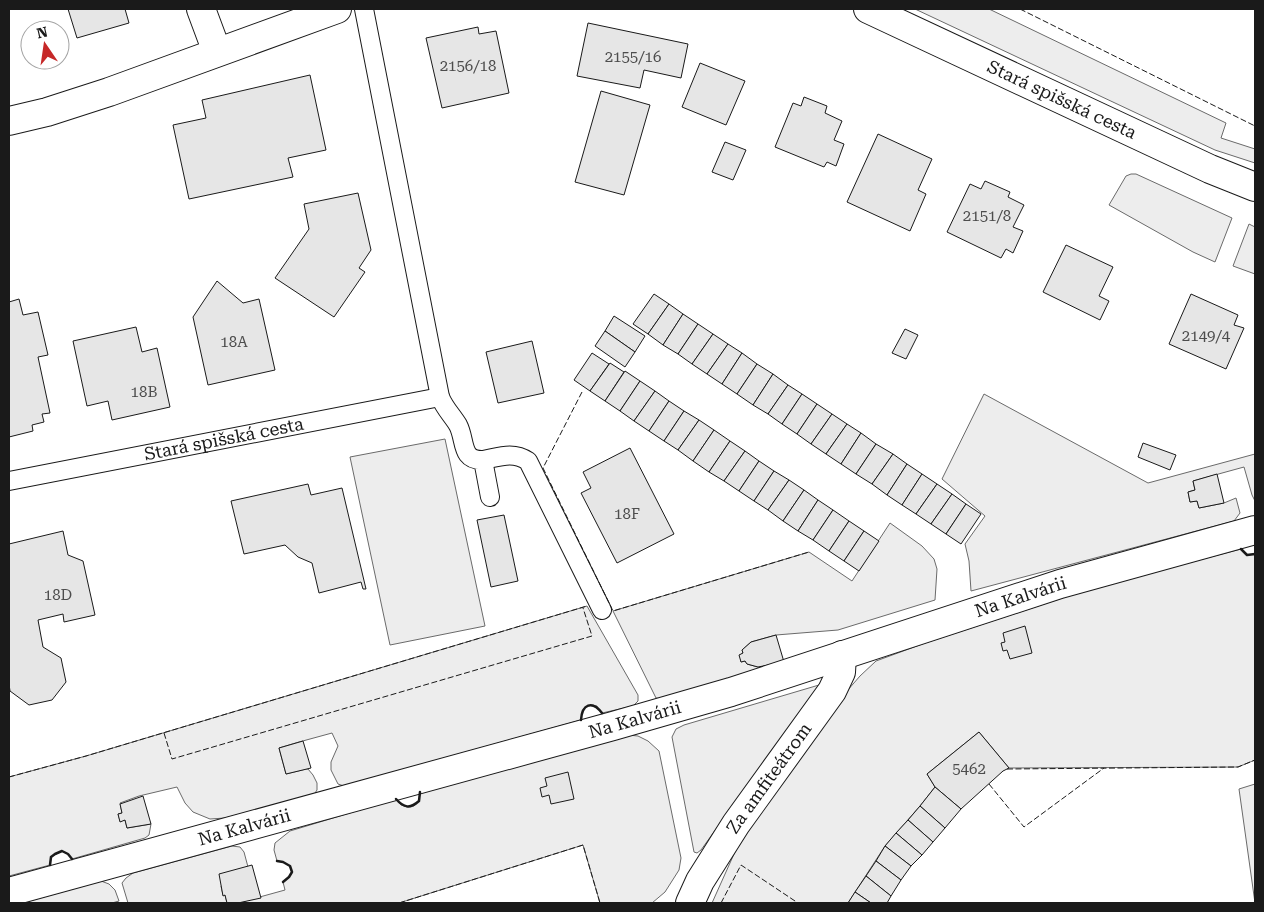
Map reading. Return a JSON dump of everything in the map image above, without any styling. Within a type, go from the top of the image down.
[{"type":"street","points":[[201,9],[217,52]]},
{"type":"street","points":[[9,121],[47,112],[109,92],[337,9]]},
{"type":"street","name":"Stará spišská cesta","points":[[868,9],[1210,169],[1255,187]]},
{"type":"street","name":"Na Kalvárii","points":[[9,892],[731,692],[1060,584],[1255,530]]},
{"type":"street","name":"Za amfiteátrom","points":[[695,892],[736,824],[832,691],[841,672],[842,655]]},
{"type":"lane","points":[[364,9],[440,398],[445,409],[458,425],[469,457],[474,460],[483,460],[510,454],[520,456],[528,461],[602,610]]},
{"type":"lane","name":"Stará spišská cesta","points":[[9,482],[440,398]]},
{"type":"lane","points":[[483,460],[490,497]]},
{"type":"shaded area","points":[[915,9],[989,9],[1226,123],[1221,138],[1255,149],[1255,163],[1215,150]]},
{"type":"shaded area","points":[[1136,174],[1232,218],[1215,262],[1193,252],[1109,205],[1126,176]]},
{"type":"shaded area","points":[[1249,224],[1255,227],[1255,274],[1233,266]]},
{"type":"shaded area","points":[[984,394],[1148,483],[1255,454],[1255,501],[1244,467],[1193,481],[1195,490],[1188,492],[1190,502],[1197,501],[1199,508],[1224,503],[1236,498],[1240,513],[1234,521],[971,591],[969,561],[965,544],[985,516],[942,479]]},
{"type":"shaded area","points":[[445,439],[485,626],[390,645],[350,457]]},
{"type":"shaded area","points":[[890,523],[922,546],[934,559],[937,569],[935,600],[838,630],[776,635],[751,642],[742,650],[743,653],[740,655],[741,662],[745,661],[747,664],[758,667],[784,662],[662,699],[656,698],[613,611],[809,552],[852,581]]},
{"type":"shaded area","points":[[1241,549],[1247,555],[1255,554],[1255,760],[1238,767],[1009,768],[979,732],[927,774],[935,787],[885,846],[848,903],[712,903],[743,834],[840,699],[876,661],[1099,586]]},
{"type":"shaded area","points":[[587,606],[638,695],[638,701],[633,706],[602,713],[597,706],[592,705],[585,707],[581,720],[344,786],[338,784],[331,770],[331,762],[338,746],[332,733],[279,748],[286,774],[308,769],[313,775],[317,783],[317,790],[313,796],[225,818],[210,819],[193,812],[185,803],[177,787],[139,796],[120,803],[122,813],[118,814],[120,821],[125,820],[127,828],[151,824],[149,835],[145,838],[72,859],[62,851],[51,857],[50,865],[9,876],[9,777],[86,756]]},
{"type":"shaded area","points":[[819,685],[701,850],[697,853],[694,852],[672,737],[676,729]]},
{"type":"shaded area","points":[[628,735],[638,736],[648,741],[659,751],[681,858],[679,870],[665,892],[652,903],[600,903],[583,845],[399,903],[238,903],[285,890],[283,882],[292,872],[290,866],[277,861],[274,850],[275,843],[290,831],[396,799],[401,805],[407,807],[414,806],[419,801],[420,792]]},
{"type":"shaded area","points":[[1255,784],[1255,903],[1239,789]]},
{"type":"shaded area","points":[[232,846],[240,847],[244,852],[248,867],[221,886],[227,903],[128,903],[122,883],[133,873]]},
{"type":"shaded area","points":[[101,881],[109,884],[115,890],[119,901],[112,903],[22,903]]},
{"type":"building","points":[[68,9],[125,9],[129,23],[77,38]]},
{"type":"building","points":[[588,23],[688,44],[681,78],[644,70],[640,88],[577,76]]},
{"type":"building","points":[[478,27],[479,34],[496,31],[509,93],[442,108],[426,38]]},
{"type":"building","points":[[700,63],[745,81],[726,125],[682,107]]},
{"type":"building","points":[[310,75],[326,150],[288,158],[293,177],[189,199],[173,125],[206,118],[202,100]]},
{"type":"building","points":[[601,91],[650,105],[624,195],[575,182]]},
{"type":"building","points":[[804,97],[827,106],[825,113],[842,121],[834,140],[844,144],[836,166],[827,162],[824,167],[775,147],[793,103],[801,106]]},
{"type":"building","points":[[878,134],[932,159],[918,190],[926,194],[910,231],[847,202]]},
{"type":"building","points":[[725,142],[746,150],[733,180],[712,172]]},
{"type":"building","points":[[985,181],[1010,192],[1008,197],[1024,205],[1013,227],[1023,231],[1013,253],[1006,249],[1001,258],[947,232],[970,184],[981,189]]},
{"type":"building","points":[[358,193],[371,250],[359,268],[365,272],[334,317],[275,278],[309,229],[304,204]]},
{"type":"building","points":[[1066,245],[1113,267],[1099,296],[1109,301],[1100,320],[1043,292]]},
{"type":"building","points":[[217,281],[243,303],[259,299],[275,370],[208,385],[193,317]]},
{"type":"building","points":[[654,294],[669,304],[648,334],[633,324]]},
{"type":"building","points":[[1191,294],[1238,315],[1234,325],[1244,328],[1226,369],[1169,344]]},
{"type":"building","points":[[19,299],[23,315],[38,312],[48,355],[38,357],[50,413],[42,414],[44,422],[32,425],[33,431],[9,437],[9,302]]},
{"type":"building","points":[[669,304],[683,314],[663,345],[648,334]]},
{"type":"building","points":[[683,314],[698,324],[678,354],[663,345]]},
{"type":"building","points":[[614,316],[645,336],[635,352],[605,331]]},
{"type":"building","points":[[698,324],[713,334],[692,364],[678,354]]},
{"type":"building","points":[[136,327],[142,352],[157,348],[170,407],[112,420],[108,401],[87,406],[73,341]]},
{"type":"building","points":[[905,329],[918,335],[906,359],[892,353]]},
{"type":"building","points":[[605,331],[635,352],[625,367],[595,346]]},
{"type":"building","points":[[713,334],[728,344],[707,374],[692,364]]},
{"type":"building","points":[[532,341],[544,393],[498,403],[486,352]]},
{"type":"building","points":[[728,344],[742,353],[722,384],[707,374]]},
{"type":"building","points":[[592,353],[609,364],[590,391],[574,380]]},
{"type":"building","points":[[742,353],[757,364],[737,394],[722,384]]},
{"type":"building","points":[[610,363],[624,372],[605,401],[590,391]]},
{"type":"building","points":[[757,364],[773,374],[753,405],[737,394]]},
{"type":"building","points":[[625,371],[640,381],[620,411],[605,401]]},
{"type":"building","points":[[773,374],[788,385],[768,414],[753,405]]},
{"type":"building","points":[[640,381],[655,391],[634,421],[620,411]]},
{"type":"building","points":[[788,385],[802,394],[782,424],[768,414]]},
{"type":"building","points":[[655,391],[669,401],[649,431],[634,421]]},
{"type":"building","points":[[802,394],[817,404],[797,434],[782,424]]},
{"type":"building","points":[[669,401],[684,411],[664,441],[649,431]]},
{"type":"building","points":[[817,404],[832,414],[811,444],[797,434]]},
{"type":"building","points":[[684,411],[699,420],[678,450],[664,441]]},
{"type":"building","points":[[832,414],[847,424],[826,454],[811,444]]},
{"type":"building","points":[[699,420],[714,430],[693,461],[678,450]]},
{"type":"building","points":[[847,424],[861,433],[841,464],[826,454]]},
{"type":"building","points":[[714,430],[730,441],[709,472],[693,461]]},
{"type":"building","points":[[861,433],[876,444],[856,474],[841,464]]},
{"type":"building","points":[[730,441],[745,451],[724,481],[709,472]]},
{"type":"building","points":[[1143,443],[1176,455],[1170,470],[1138,457]]},
{"type":"building","points":[[876,444],[893,454],[872,484],[856,474]]},
{"type":"building","points":[[630,448],[674,534],[617,563],[581,493],[591,488],[583,472]]},
{"type":"building","points":[[745,451],[759,461],[739,491],[724,481]]},
{"type":"building","points":[[893,454],[907,464],[887,495],[872,484]]},
{"type":"building","points":[[759,461],[774,471],[754,501],[739,491]]},
{"type":"building","points":[[907,464],[922,474],[902,505],[887,495]]},
{"type":"building","points":[[774,471],[789,480],[768,510],[754,501]]},
{"type":"building","points":[[922,474],[937,484],[916,514],[902,505]]},
{"type":"building","points":[[1217,474],[1224,503],[1199,508],[1197,501],[1190,502],[1188,492],[1195,490],[1193,481]]},
{"type":"building","points":[[789,480],[804,490],[783,521],[768,510]]},
{"type":"building","points":[[308,484],[311,495],[342,488],[366,589],[363,589],[361,582],[319,593],[312,563],[298,557],[285,545],[244,554],[231,501]]},
{"type":"building","points":[[937,484],[952,494],[931,524],[916,514]]},
{"type":"building","points":[[804,490],[818,500],[798,531],[783,521]]},
{"type":"building","points":[[952,494],[966,504],[946,534],[931,524]]},
{"type":"building","points":[[818,500],[833,510],[813,540],[798,531]]},
{"type":"building","points":[[966,504],[981,514],[961,544],[946,534]]},
{"type":"building","points":[[833,510],[849,521],[829,551],[813,540]]},
{"type":"building","points":[[504,515],[518,581],[491,587],[477,520]]},
{"type":"building","points":[[849,521],[864,531],[844,561],[829,551]]},
{"type":"building","points":[[63,531],[68,555],[83,561],[95,615],[64,622],[63,614],[38,620],[43,647],[61,658],[66,682],[52,700],[29,705],[10,691],[9,684],[9,544]]},
{"type":"building","points":[[864,531],[879,541],[859,571],[844,561]]},
{"type":"building","points":[[1025,626],[1032,653],[1010,659],[1007,650],[1003,651],[1001,643],[1005,642],[1003,633]]},
{"type":"building","points":[[776,635],[784,662],[758,667],[747,664],[745,661],[741,662],[739,655],[743,653],[742,650],[751,642]]},
{"type":"building","points":[[979,732],[1009,768],[1003,771],[961,809],[935,787],[927,774]]},
{"type":"building","points":[[303,741],[311,768],[286,774],[279,748]]},
{"type":"building","points":[[568,772],[574,799],[551,804],[549,795],[542,797],[540,788],[547,786],[545,778]]},
{"type":"building","points":[[935,787],[961,809],[945,828],[920,806]]},
{"type":"building","points":[[143,796],[151,824],[127,828],[125,820],[120,822],[118,814],[122,813],[120,804]]},
{"type":"building","points":[[920,806],[945,828],[933,842],[908,820]]},
{"type":"building","points":[[908,820],[933,842],[922,855],[896,833]]},
{"type":"building","points":[[896,833],[922,855],[911,866],[885,846]]},
{"type":"building","points":[[885,846],[911,866],[901,880],[876,861]]},
{"type":"building","points":[[876,861],[901,880],[891,896],[866,876]]},
{"type":"building","points":[[252,865],[261,898],[238,903],[227,903],[225,895],[223,896],[219,874]]},
{"type":"building","points":[[866,876],[891,896],[887,903],[871,903],[855,892]]},
{"type":"building","points":[[855,892],[871,903],[848,903]]},
{"type":"fence","points":[[1020,9],[1255,126]]},
{"type":"fence","points":[[582,392],[543,468],[613,611],[809,552]]},
{"type":"fence","points":[[9,777],[86,756],[587,606]]},
{"type":"fence","points":[[164,733],[172,759],[592,636],[583,608]]},
{"type":"fence","points":[[1007,769],[1238,767],[1255,760]]},
{"type":"fence","points":[[989,784],[1024,827],[1104,768]]},
{"type":"fence","points":[[399,903],[583,845],[600,903]]},
{"type":"fence","points":[[721,903],[741,865],[798,903]]},
{"type":"wall","points":[[1241,549],[1247,555],[1255,554]]},
{"type":"wall","points":[[581,720],[585,707],[595,706],[602,713]]},
{"type":"wall","points":[[396,799],[404,806],[410,806],[419,801],[420,792]]},
{"type":"wall","points":[[50,865],[51,857],[62,851],[72,859]]},
{"type":"wall","points":[[277,861],[290,866],[292,872],[283,882]]}]
